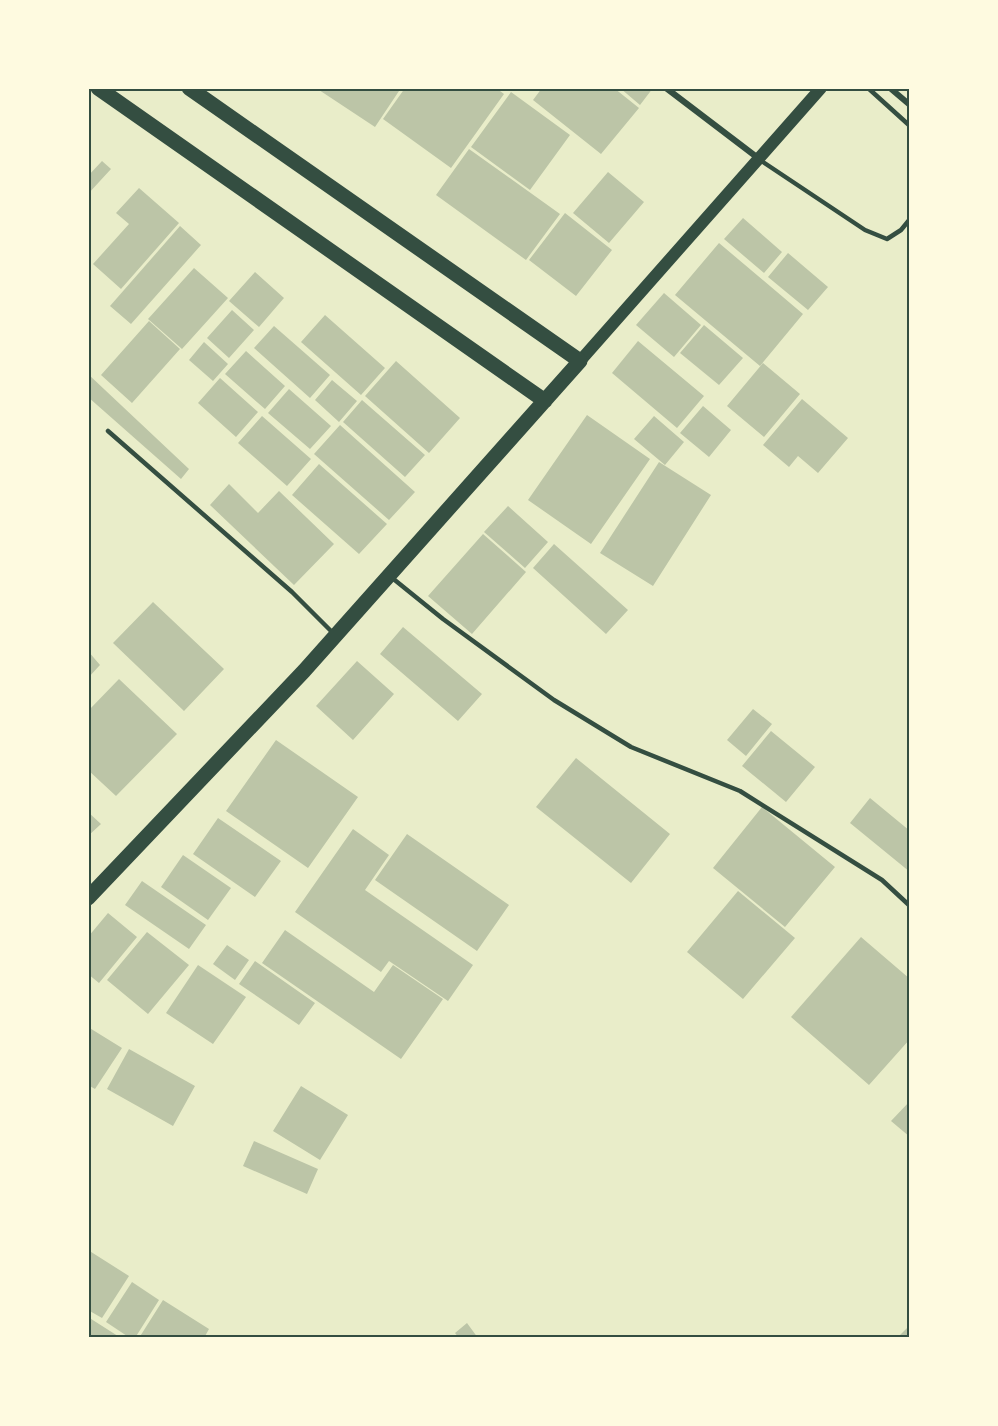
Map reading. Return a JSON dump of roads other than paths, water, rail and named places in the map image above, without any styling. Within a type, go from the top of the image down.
[{"type":"main road","points":[[98,88],[545,400]]},
{"type":"main road","points":[[189,88],[580,361]]},
{"type":"main road","points":[[88,898],[304,671],[821,88]]},
{"type":"street","points":[[666,88],[758,158]]},
{"type":"street","points":[[890,88],[909,105]]},
{"type":"lane","points":[[868,88],[909,126]]},
{"type":"lane","points":[[758,158],[865,230],[886,239],[901,230],[909,219]]},
{"type":"lane","points":[[108,431],[292,592],[335,635]]},
{"type":"lane","points":[[389,575],[443,619],[554,700],[631,747],[740,791],[882,880],[909,906]]}]
